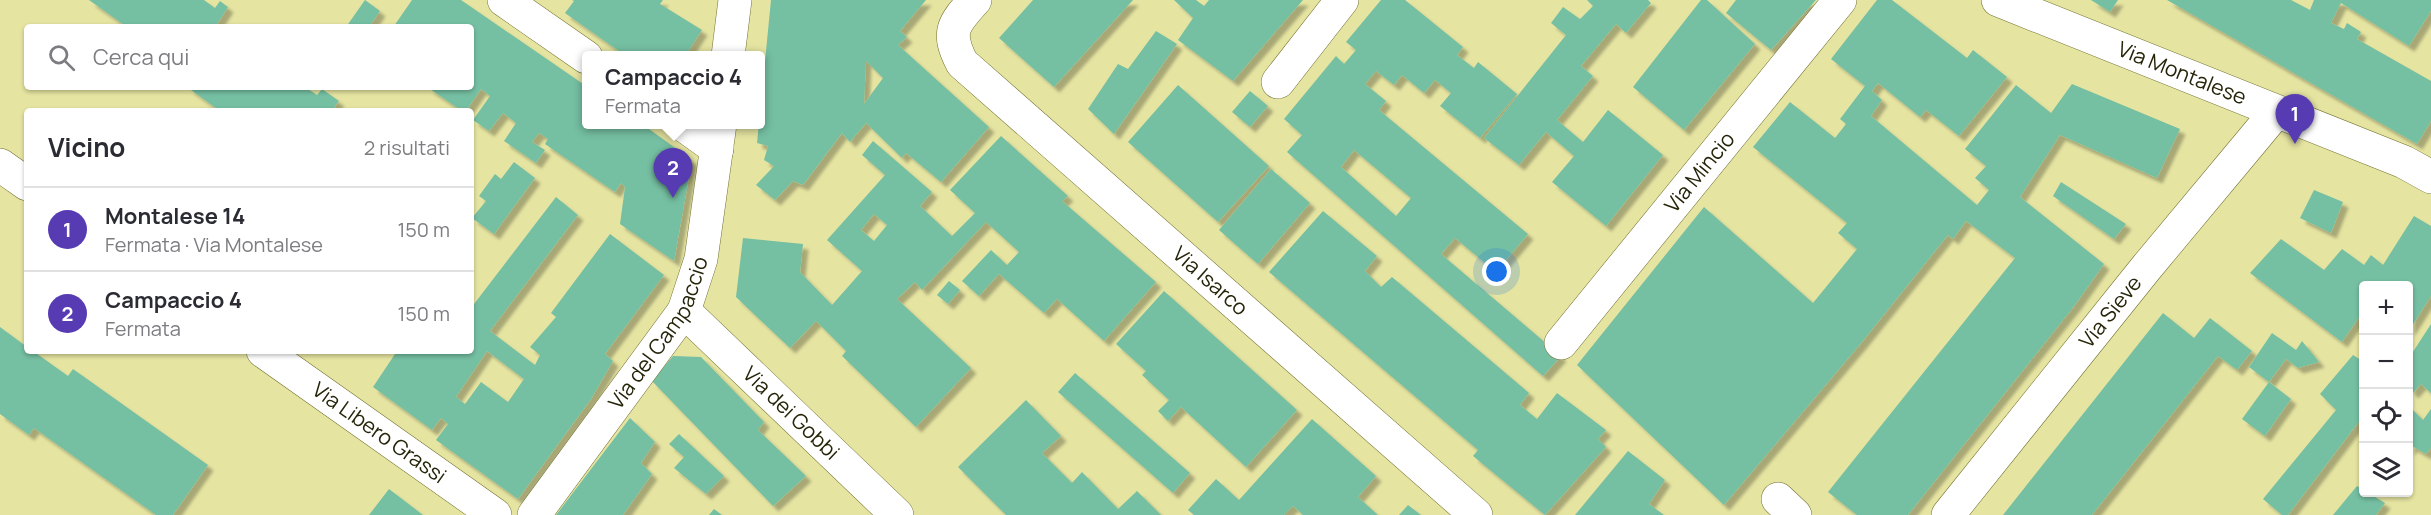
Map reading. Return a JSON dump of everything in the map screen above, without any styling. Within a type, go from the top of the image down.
[{"type":"street","points":[[504,0],[582,54]]},
{"type":"street","points":[[729,51],[735,0]]},
{"type":"street","name":"Via Isarco","points":[[975,0],[954,29],[952,40],[962,63],[1476,515]]},
{"type":"street","points":[[1278,82],[1342,0]]},
{"type":"street","name":"Via Mincio","points":[[1561,343],[1840,0]]},
{"type":"street","name":"Via Montalese","points":[[1998,0],[2404,162],[2431,177]]},
{"type":"street","name":"Via Sieve","points":[[1948,515],[2146,268],[2276,112]]},
{"type":"street","points":[[697,129],[718,136]]},
{"type":"street","name":"Via del Campaccio","points":[[534,515],[684,311],[701,259],[718,136]]},
{"type":"street","points":[[0,165],[24,182]]},
{"type":"street","name":"Via dei Gobbi","points":[[684,311],[897,515]]},
{"type":"street","name":"Via Libero Grassi","points":[[267,354],[495,515]]},
{"type":"building","points":[[89,0],[204,0],[215,8],[220,1],[228,7],[217,24],[123,24]]},
{"type":"building","points":[[365,0],[380,11],[371,24],[348,24]]},
{"type":"building","points":[[412,0],[461,0],[582,83],[582,129],[649,129],[692,160],[674,261],[620,224],[625,187],[621,183],[615,192],[545,144],[548,139],[539,133],[532,142],[545,150],[536,163],[504,141],[516,123],[503,113],[489,131],[474,121],[490,96],[481,89],[468,108],[458,108],[431,90],[474,90],[474,24],[395,24]]},
{"type":"building","points":[[572,0],[663,0],[660,4],[702,30],[688,51],[619,51],[565,13],[574,1]]},
{"type":"building","points":[[771,0],[926,0],[900,31],[907,37],[898,45],[989,127],[941,182],[906,153],[902,158],[866,123],[850,142],[842,133],[803,185],[793,181],[775,200],[756,185],[774,166],[764,160],[768,146],[757,143],[758,129],[765,129],[765,61]],"holes":[[[866,61],[883,78],[864,104]]]},
{"type":"building","points":[[1033,0],[1133,0],[1054,87],[999,38]]},
{"type":"building","points":[[1174,0],[1196,0],[1204,6],[1209,0],[1303,0],[1233,81],[1178,40],[1193,18]]},
{"type":"building","points":[[1381,0],[1405,0],[1463,47],[1457,55],[1474,68],[1478,62],[1517,94],[1480,138],[1440,106],[1451,93],[1435,80],[1424,93],[1402,75],[1394,85],[1376,71],[1365,84],[1386,101],[1379,110],[1528,234],[1496,272],[1455,238],[1441,254],[1561,356],[1543,376],[1287,152],[1302,135],[1284,119],[1336,56],[1344,64],[1356,50],[1346,42]],"holes":[[[1354,150],[1411,198],[1396,216],[1341,167]]]},
{"type":"building","points":[[1587,0],[1648,0],[1651,3],[1626,33],[1616,24],[1581,66],[1593,76],[1557,120],[1583,142],[1608,110],[1663,155],[1606,226],[1552,182],[1574,156],[1546,132],[1519,165],[1484,138],[1566,35],[1551,23],[1563,7],[1580,19],[1593,6]]},
{"type":"building","points":[[1701,0],[1707,0],[1755,44],[1684,130],[1633,87]]},
{"type":"building","points":[[1736,0],[1816,0],[1771,50],[1726,13]]},
{"type":"building","points":[[1877,0],[1892,0],[1967,58],[1973,50],[2007,77],[1959,136],[1926,110],[1920,117],[1878,83],[1872,91],[1882,100],[1871,116],[1977,205],[1989,190],[1975,178],[1986,166],[1965,149],[2016,85],[2051,113],[2072,84],[2180,129],[2157,178],[2060,135],[2020,197],[2104,264],[2075,305],[1908,515],[1857,515],[1828,492],[2015,258],[1966,221],[1953,239],[1948,235],[1862,342],[1724,505],[1577,365],[1704,207],[1813,303],[1857,249],[1838,233],[1847,223],[1753,147],[1790,102],[1835,138],[1846,124],[1840,119],[1865,86],[1831,59]]},
{"type":"building","points":[[2091,0],[2118,0],[2110,12]]},
{"type":"building","points":[[2167,0],[2291,0],[2310,10],[2314,0],[2431,0],[2431,11],[2409,46],[2341,3],[2331,23],[2344,29],[2347,23],[2361,32],[2357,39],[2431,81],[2431,121],[2417,144]]},
{"type":"building","points":[[1156,31],[1177,44],[1114,134],[1088,109],[1118,64],[1128,69]]},
{"type":"building","points":[[1178,85],[1269,166],[1218,222],[1128,142]]},
{"type":"building","points":[[191,90],[310,90],[317,95],[323,90],[339,101],[336,108],[216,108]]},
{"type":"building","points":[[1250,91],[1268,106],[1250,127],[1232,112]]},
{"type":"building","points":[[1001,136],[1068,196],[1062,201],[1156,282],[1104,341],[1057,299],[1044,313],[999,274],[979,296],[962,281],[991,250],[1007,265],[1019,252],[986,222],[922,290],[915,282],[897,299],[971,368],[916,427],[842,356],[846,351],[816,321],[790,348],[736,297],[743,238],[803,244],[800,272],[832,305],[862,271],[827,240],[885,175],[862,155],[873,141],[932,192],[920,206],[952,236],[975,213],[950,190]],"holes":[[[874,214],[887,225],[874,241],[861,230]]]},
{"type":"building","points":[[514,162],[535,178],[494,234],[474,219],[474,216],[486,201],[479,196],[495,174],[501,179]]},
{"type":"building","points":[[1271,169],[1310,203],[1258,264],[1219,230]]},
{"type":"building","points":[[2061,182],[2126,224],[2114,239],[2053,196]]},
{"type":"building","points":[[2314,190],[2343,202],[2331,233],[2300,218]]},
{"type":"building","points":[[556,197],[578,215],[490,331],[535,365],[540,355],[530,347],[556,317],[551,313],[610,234],[664,275],[605,354],[613,361],[591,399],[518,499],[436,440],[448,424],[441,418],[432,430],[373,387],[395,354],[474,354],[474,304]],"holes":[[[487,351],[524,379],[508,402],[481,382],[465,404],[456,397]]]},
{"type":"building","points":[[1323,211],[1377,256],[1365,271],[1381,287],[1392,277],[1529,393],[1520,405],[1537,419],[1557,393],[1606,430],[1598,439],[1606,447],[1545,515],[1473,456],[1478,450],[1269,272]]},
{"type":"building","points":[[2414,216],[2431,226],[2431,296],[2413,325],[2413,281],[2359,281],[2359,317],[2342,342],[2250,273],[2281,239],[2324,270],[2342,249],[2364,265],[2371,255],[2383,265]]},
{"type":"building","points":[[949,281],[960,290],[948,304],[937,295]]},
{"type":"building","points":[[1164,291],[1297,410],[1246,467],[1181,407],[1168,421],[1158,411],[1169,400],[1142,375],[1146,371],[1116,344]]},
{"type":"building","points":[[2163,313],[2194,338],[2210,318],[2252,351],[2237,370],[2218,356],[2092,515],[2003,515]]},
{"type":"building","points":[[2431,324],[2431,393],[2421,384],[2413,393],[2413,352]]},
{"type":"building","points":[[0,327],[24,345],[24,354],[37,354],[68,376],[73,369],[208,465],[173,515],[156,515],[34,428],[29,435],[0,414]]},
{"type":"building","points":[[2272,333],[2296,350],[2302,341],[2319,362],[2298,368],[2286,359],[2269,382],[2249,367]]},
{"type":"building","points":[[2353,355],[2359,359],[2359,422],[2288,515],[2282,515],[2263,499],[2336,410],[2320,394]]},
{"type":"building","points":[[673,356],[701,357],[764,422],[758,430],[806,476],[773,506],[652,381]]},
{"type":"building","points":[[1075,373],[1190,473],[1173,493],[1058,392]]},
{"type":"building","points":[[2269,382],[2291,399],[2265,436],[2242,419]]},
{"type":"building","points":[[1026,400],[1061,436],[1042,453],[1072,483],[1082,472],[1118,509],[1137,491],[1161,515],[1006,515],[958,467]]},
{"type":"building","points":[[2431,409],[2431,448],[2426,454],[2413,447],[2413,410],[2423,420]]},
{"type":"building","points":[[630,418],[655,442],[641,463],[652,474],[623,515],[556,515]]},
{"type":"building","points":[[1312,419],[1376,476],[1358,497],[1378,515],[1303,515],[1293,506],[1284,515],[1194,515],[1188,510],[1216,479],[1239,500]]},
{"type":"building","points":[[679,434],[724,476],[706,494],[674,468],[684,457],[669,444]]},
{"type":"building","points":[[1628,451],[1665,480],[1649,504],[1664,515],[1575,515]]},
{"type":"building","points":[[2357,486],[2359,497],[2375,497],[2385,503],[2376,515],[2333,515]]},
{"type":"building","points":[[389,489],[423,515],[369,515]]},
{"type":"building","points":[[1408,505],[1421,515],[1399,515]]},
{"type":"building","points":[[714,509],[722,515],[709,515]]},
{"type":"place","name":"Montalese 14","points":[[2295,144]]},
{"type":"place","name":"Campaccio 4","points":[[673,198]]}]
